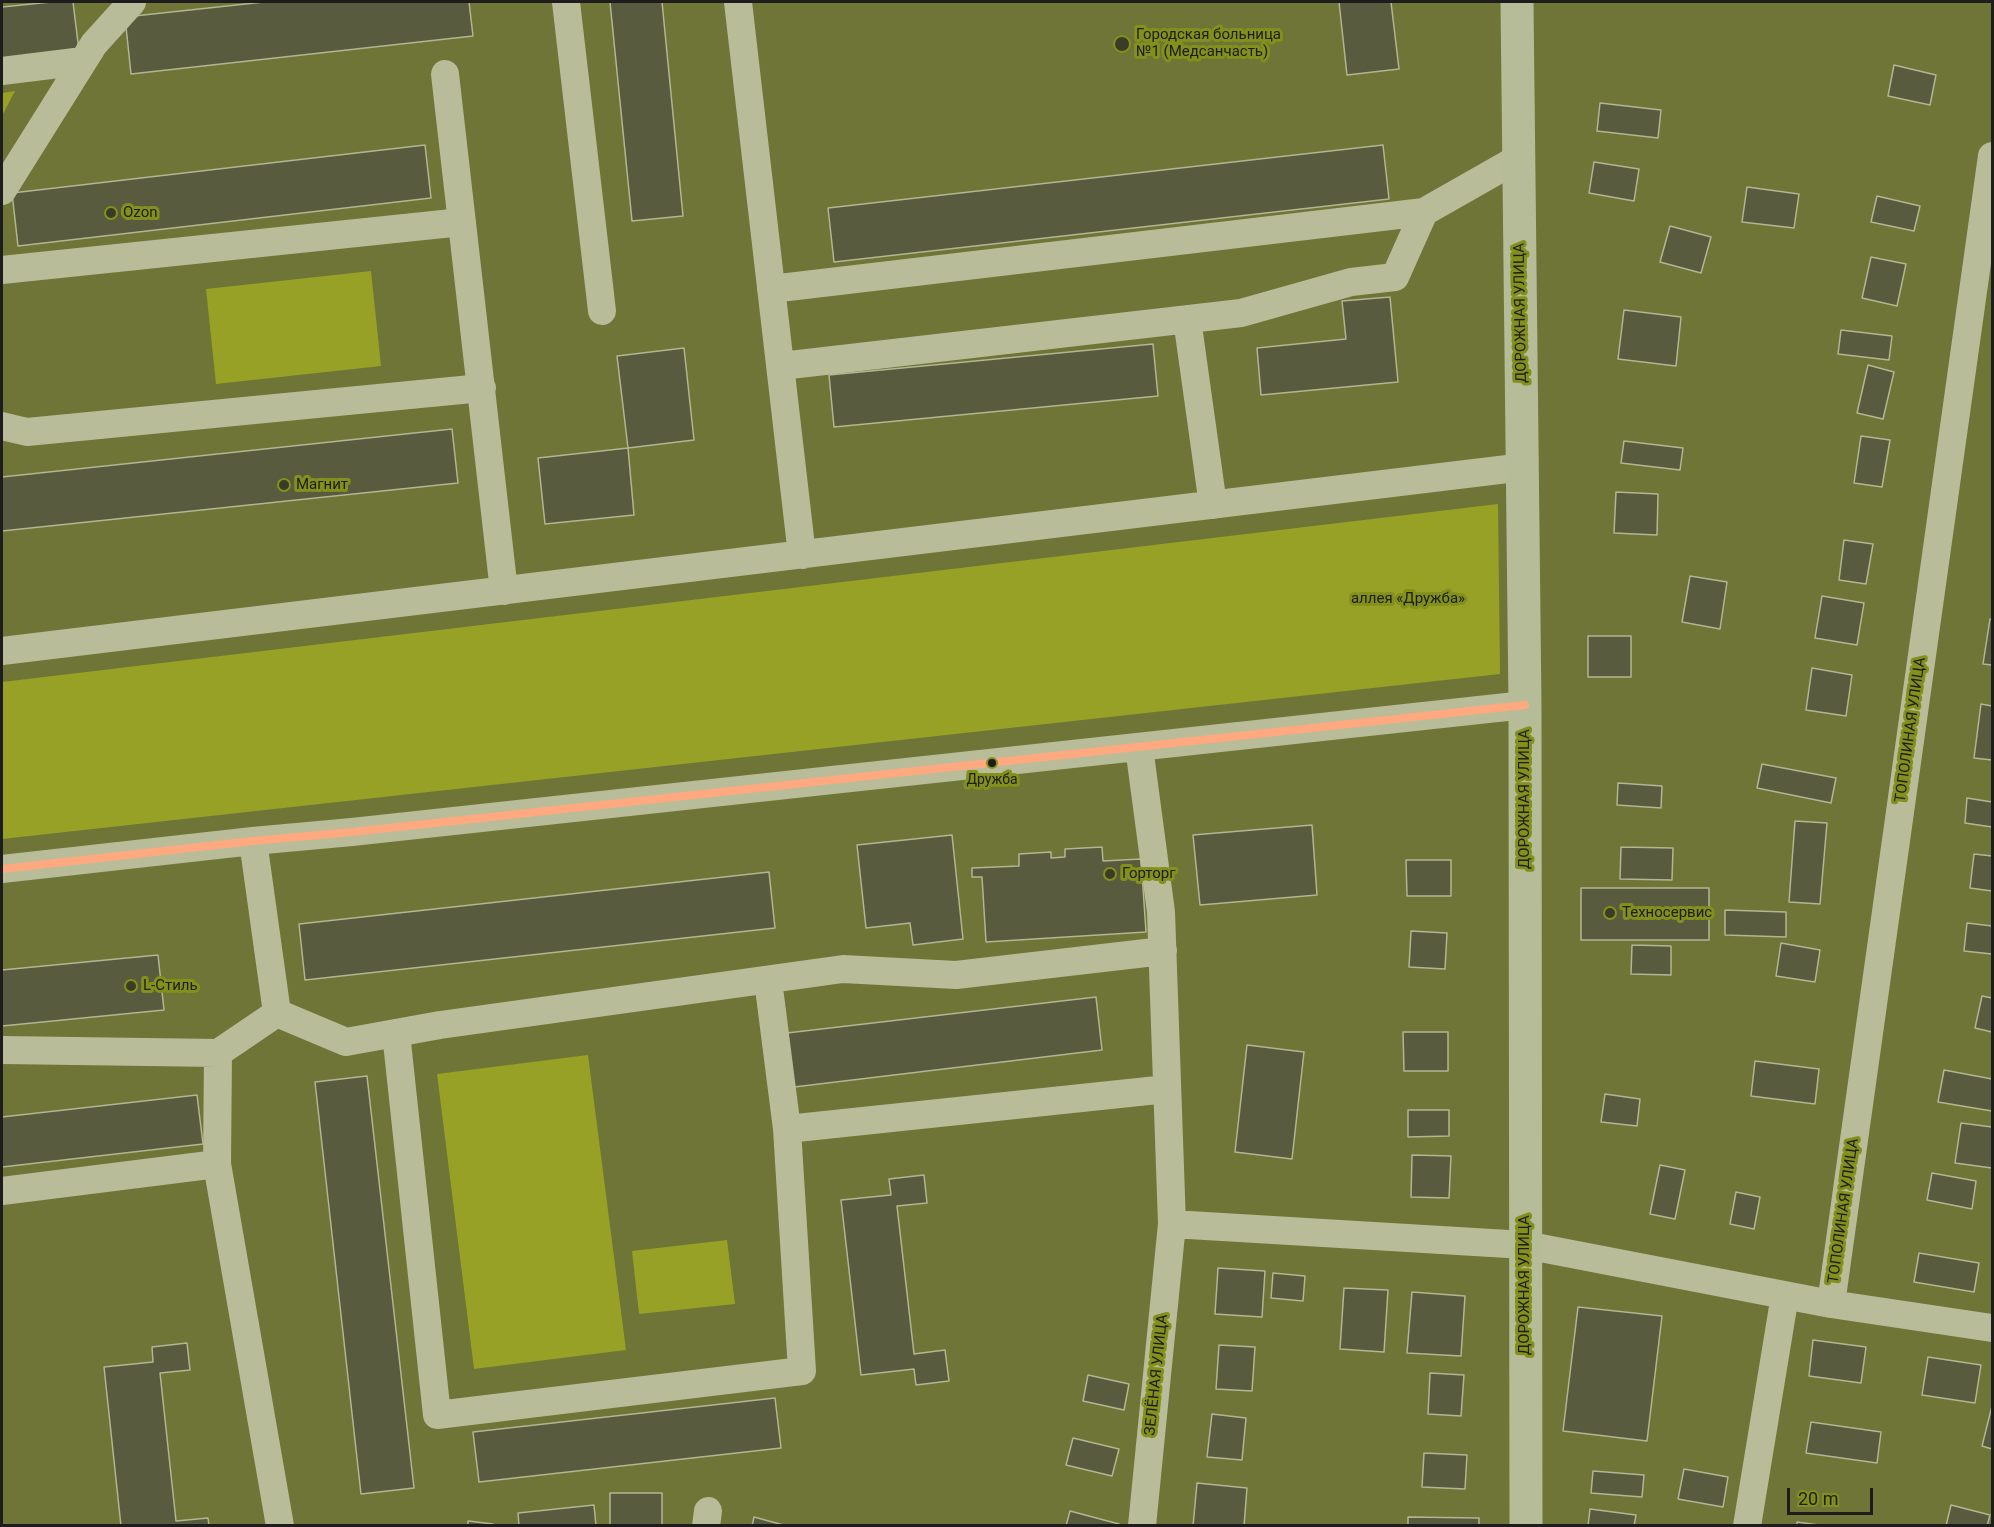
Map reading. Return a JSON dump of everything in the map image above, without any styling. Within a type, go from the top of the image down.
[{"type":"main road","name":"ДОРОЖНАЯ УЛИЦА","points":[[1516,2],[1524,467],[1526,1526]]},
{"type":"street","points":[[2,191],[94,44],[132,2]]},
{"type":"street","points":[[566,2],[602,311]]},
{"type":"street","points":[[738,2],[802,555]]},
{"type":"street","points":[[2,71],[83,61]]},
{"type":"street","points":[[445,74],[504,591]]},
{"type":"street","name":"ТОПОЛИНАЯ УЛИЦА","points":[[1831,1304],[1992,156]]},
{"type":"street","points":[[771,289],[1424,212],[1519,159]]},
{"type":"street","points":[[781,366],[1241,313],[1351,282],[1395,277],[1424,212]]},
{"type":"street","points":[[2,270],[462,222]]},
{"type":"street","points":[[1187,319],[1213,505]]},
{"type":"street","points":[[2,426],[27,432],[482,388]]},
{"type":"street","points":[[2,651],[1524,467]]},
{"type":"street","points":[[2,869],[1525,705]]},
{"type":"street","name":"ЗЕЛЁНАЯ УЛИЦА","points":[[1139,747],[1161,912],[1172,1224],[1142,1526]]},
{"type":"street","points":[[253,841],[278,1013]]},
{"type":"street","points":[[278,1013],[346,1042],[440,1025],[843,969],[956,975],[1163,951]]},
{"type":"street","points":[[396,1033],[437,1415],[802,1371],[787,1128],[768,980]]},
{"type":"street","points":[[2,1050],[218,1053],[278,1013]]},
{"type":"street","points":[[218,1053],[217,1164],[280,1526]]},
{"type":"street","points":[[787,1128],[1167,1089]]},
{"type":"street","points":[[2,1191],[217,1164]]},
{"type":"street","points":[[1172,1224],[1525,1245],[1831,1304],[1992,1328]]},
{"type":"street","points":[[1747,1526],[1785,1295]]},
{"type":"green space","points":[[15,91],[2,116],[2,93]]},
{"type":"green space","points":[[371,271],[381,366],[216,384],[206,289]]},
{"type":"green space","name":"аллея «Дружба»","points":[[1498,504],[1500,674],[2,839],[2,682]]},
{"type":"green space","points":[[588,1055],[626,1350],[474,1369],[437,1074]]},
{"type":"green space","points":[[727,1240],[735,1304],[639,1314],[632,1251]]},
{"type":"building","points":[[73,2],[79,51],[2,60],[2,7]]},
{"type":"building","points":[[264,2],[469,2],[473,36],[131,74],[125,17]]},
{"type":"building","points":[[610,2],[662,2],[683,216],[632,221]]},
{"type":"building","points":[[1339,2],[1391,2],[1399,69],[1347,75]]},
{"type":"building","points":[[1894,65],[1936,75],[1930,105],[1888,96]]},
{"type":"building","points":[[1600,103],[1661,110],[1658,138],[1597,131]]},
{"type":"building","points":[[425,145],[431,198],[18,246],[12,193]]},
{"type":"building","points":[[1383,145],[1389,199],[834,262],[828,208]]},
{"type":"building","points":[[1594,162],[1639,169],[1634,201],[1589,193]]},
{"type":"building","points":[[1747,187],[1799,194],[1794,228],[1742,222]]},
{"type":"building","points":[[1877,196],[1920,206],[1914,231],[1871,222]]},
{"type":"building","points":[[1670,226],[1711,237],[1701,273],[1660,262]]},
{"type":"building","points":[[1871,257],[1906,264],[1897,306],[1862,298]]},
{"type":"building","points":[[1390,297],[1398,382],[1261,395],[1257,348],[1346,339],[1342,301]]},
{"type":"building","points":[[1624,310],[1681,317],[1676,366],[1618,359]]},
{"type":"building","points":[[1841,330],[1892,336],[1889,360],[1838,354]]},
{"type":"building","points":[[1153,344],[1158,396],[834,427],[829,375]]},
{"type":"building","points":[[684,348],[694,440],[628,448],[617,356]]},
{"type":"building","points":[[1868,365],[1894,372],[1883,419],[1857,413]]},
{"type":"building","points":[[452,429],[458,483],[2,531],[2,477]]},
{"type":"building","points":[[1861,436],[1890,440],[1882,487],[1854,483]]},
{"type":"building","points":[[1624,441],[1683,448],[1680,470],[1621,463]]},
{"type":"building","points":[[628,448],[634,515],[545,524],[538,458]]},
{"type":"building","points":[[1616,492],[1658,494],[1657,535],[1614,533]]},
{"type":"building","points":[[1844,540],[1873,544],[1866,584],[1839,580]]},
{"type":"building","points":[[1690,576],[1727,582],[1720,629],[1682,622]]},
{"type":"building","points":[[1822,596],[1864,603],[1857,645],[1815,638]]},
{"type":"building","points":[[1990,619],[1992,619],[1992,665],[1983,664]]},
{"type":"building","points":[[1588,636],[1631,636],[1631,677],[1588,677]]},
{"type":"building","points":[[1812,668],[1852,675],[1846,716],[1806,710]]},
{"type":"building","points":[[1981,704],[1992,706],[1992,760],[1974,758]]},
{"type":"building","points":[[1762,764],[1836,778],[1831,803],[1757,788]]},
{"type":"building","points":[[1618,783],[1662,786],[1661,808],[1617,805]]},
{"type":"building","points":[[1967,798],[1992,802],[1992,827],[1965,823]]},
{"type":"building","points":[[1795,821],[1827,823],[1820,904],[1789,902]]},
{"type":"building","points":[[1312,825],[1317,895],[1200,905],[1193,835]]},
{"type":"building","points":[[952,835],[963,939],[913,945],[910,923],[866,928],[857,845]]},
{"type":"building","points":[[1102,847],[1103,861],[1141,859],[1146,932],[986,942],[982,877],[972,877],[972,868],[1019,866],[1019,854],[1051,852],[1051,858],[1065,857],[1065,849]]},
{"type":"building","points":[[1621,847],[1673,848],[1672,880],[1620,879]]},
{"type":"building","points":[[1974,854],[1992,856],[1992,891],[1970,888]]},
{"type":"building","points":[[1406,860],[1451,860],[1451,896],[1407,896]]},
{"type":"building","points":[[769,872],[775,928],[305,980],[299,924]]},
{"type":"building","points":[[1581,888],[1709,888],[1709,940],[1581,940]]},
{"type":"building","points":[[1725,910],[1786,912],[1786,937],[1725,935]]},
{"type":"building","points":[[1967,923],[1992,926],[1992,954],[1964,951]]},
{"type":"building","points":[[1411,931],[1447,933],[1445,969],[1409,967]]},
{"type":"building","points":[[1781,943],[1820,950],[1815,982],[1776,976]]},
{"type":"building","points":[[1632,945],[1671,946],[1671,975],[1631,974]]},
{"type":"building","points":[[158,955],[164,1010],[2,1026],[2,970]]},
{"type":"building","points":[[1982,996],[1992,998],[1992,1032],[1975,1028]]},
{"type":"building","points":[[1096,997],[1102,1050],[794,1087],[787,1033]]},
{"type":"building","points":[[1403,1032],[1448,1032],[1448,1071],[1404,1071]]},
{"type":"building","points":[[1247,1045],[1304,1052],[1292,1159],[1235,1152]]},
{"type":"building","points":[[1755,1061],[1819,1069],[1815,1104],[1751,1096]]},
{"type":"building","points":[[1944,1070],[1992,1079],[1992,1111],[1938,1102]]},
{"type":"building","points":[[367,1076],[414,1488],[361,1494],[315,1082]]},
{"type":"building","points":[[1605,1094],[1640,1099],[1637,1126],[1601,1122]]},
{"type":"building","points":[[197,1095],[203,1144],[2,1167],[2,1117]]},
{"type":"building","points":[[1408,1110],[1449,1110],[1449,1136],[1408,1137]]},
{"type":"building","points":[[1961,1123],[1992,1127],[1992,1168],[1955,1163]]},
{"type":"building","points":[[1412,1155],[1451,1156],[1449,1198],[1411,1197]]},
{"type":"building","points":[[1660,1165],[1685,1170],[1675,1219],[1650,1214]]},
{"type":"building","points":[[1932,1173],[1976,1181],[1972,1209],[1927,1200]]},
{"type":"building","points":[[924,1175],[927,1203],[897,1206],[914,1354],[945,1350],[949,1381],[916,1385],[914,1369],[861,1375],[841,1200],[891,1195],[889,1179]]},
{"type":"building","points":[[1736,1192],[1760,1197],[1754,1229],[1730,1224]]},
{"type":"building","points":[[1919,1253],[1979,1263],[1974,1292],[1914,1282]]},
{"type":"building","points":[[1218,1268],[1265,1271],[1262,1317],[1215,1314]]},
{"type":"building","points":[[1273,1273],[1305,1276],[1303,1301],[1271,1298]]},
{"type":"building","points":[[1344,1288],[1388,1290],[1384,1352],[1340,1349]]},
{"type":"building","points":[[1412,1292],[1465,1296],[1461,1356],[1407,1353]]},
{"type":"building","points":[[1578,1307],[1662,1316],[1647,1441],[1563,1431]]},
{"type":"building","points":[[1813,1340],[1866,1347],[1861,1383],[1809,1376]]},
{"type":"building","points":[[187,1343],[190,1370],[160,1373],[176,1521],[208,1518],[209,1526],[121,1526],[104,1367],[153,1362],[152,1347]]},
{"type":"building","points":[[1219,1345],[1255,1347],[1252,1391],[1216,1389]]},
{"type":"building","points":[[1928,1357],[1981,1365],[1975,1403],[1922,1395]]},
{"type":"building","points":[[1430,1373],[1464,1375],[1461,1416],[1428,1414]]},
{"type":"building","points":[[1088,1375],[1129,1384],[1124,1410],[1083,1401]]},
{"type":"building","points":[[775,1398],[781,1448],[479,1482],[473,1432]]},
{"type":"building","points":[[1992,1406],[1992,1449],[1982,1446]]},
{"type":"building","points":[[1212,1414],[1246,1418],[1242,1460],[1207,1457]]},
{"type":"building","points":[[1811,1422],[1881,1432],[1877,1463],[1806,1453]]},
{"type":"building","points":[[1073,1438],[1119,1449],[1112,1476],[1066,1465]]},
{"type":"building","points":[[1424,1453],[1467,1455],[1465,1489],[1422,1487]]},
{"type":"building","points":[[1684,1469],[1728,1477],[1723,1507],[1678,1499]]},
{"type":"building","points":[[1593,1471],[1644,1475],[1642,1497],[1591,1493]]},
{"type":"building","points":[[1197,1483],[1247,1488],[1244,1526],[1193,1526]]},
{"type":"building","points":[[610,1493],[662,1493],[662,1526],[610,1526]]},
{"type":"building","points":[[594,1505],[596,1526],[519,1526],[518,1513]]},
{"type":"building","points":[[1951,1505],[1990,1515],[1987,1526],[1946,1526]]},
{"type":"building","points":[[1590,1509],[1636,1515],[1634,1526],[1588,1526]]},
{"type":"building","points":[[1070,1511],[1119,1524],[1119,1526],[1066,1526]]},
{"type":"building","points":[[754,1517],[787,1526],[752,1526]]},
{"type":"building","points":[[1408,1517],[1479,1518],[1479,1526],[1408,1526]]},
{"type":"building","points":[[468,1521],[493,1524],[493,1526],[468,1526]]},
{"type":"building","points":[[1797,1522],[1826,1526],[1797,1526]]},
{"type":"transit line","points":[[2,869],[1525,705]]},
{"type":"place","name":"Городская больница №1 (Медсанчасть)","points":[[1122,44]]},
{"type":"place","name":"Ozon","points":[[111,213]]},
{"type":"place","name":"Магнит","points":[[284,485]]},
{"type":"place","name":"Дружба","points":[[992,763]]},
{"type":"place","name":"Горторг","points":[[1110,874]]},
{"type":"place","name":"Техносервис","points":[[1610,913]]},
{"type":"place","name":"L-Стиль","points":[[131,986]]}]
